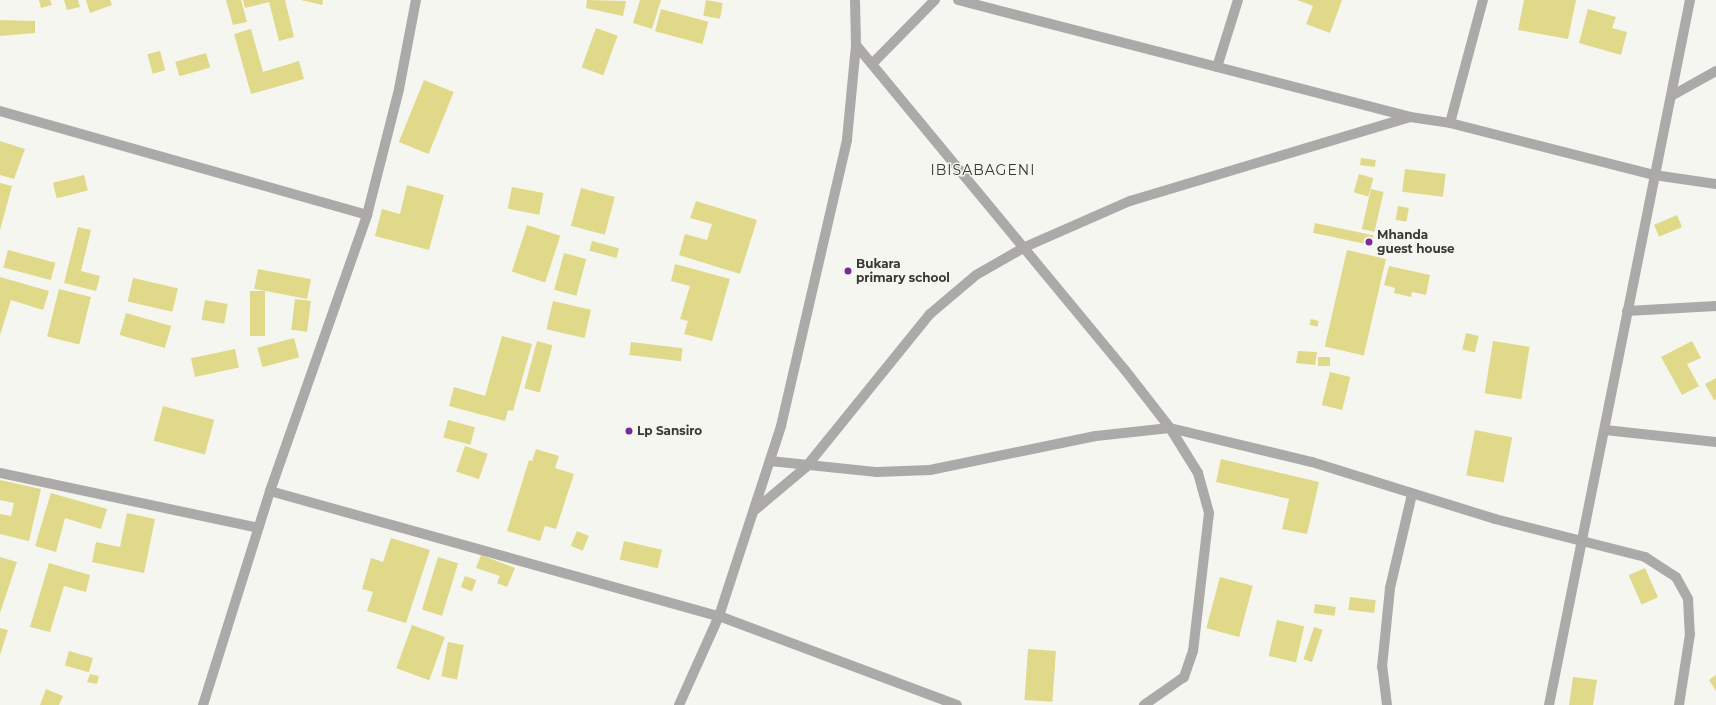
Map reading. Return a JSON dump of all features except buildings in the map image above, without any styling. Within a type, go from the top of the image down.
[{"type":"street","points":[[203,705],[270,491],[367,215],[399,89],[416,0]]},
{"type":"street","points":[[679,705],[719,616],[770,461],[847,139],[856,45],[855,0]]},
{"type":"street","points":[[872,64],[935,0]]},
{"type":"street","points":[[958,0],[1410,117],[1450,123],[1654,175],[1716,184]]},
{"type":"street","points":[[1217,68],[1238,0]]},
{"type":"street","points":[[1450,123],[1483,0]]},
{"type":"street","points":[[1549,705],[1580,542],[1605,430],[1654,175],[1673,95],[1690,0]]},
{"type":"street","points":[[856,45],[1025,247],[1170,428],[1198,472],[1209,513],[1193,651],[1184,677],[1144,705]]},
{"type":"street","points":[[1673,95],[1716,71]]},
{"type":"street","points":[[0,111],[367,215]]},
{"type":"street","points":[[755,510],[806,467],[930,314],[976,275],[1025,247],[1130,201],[1410,117]]},
{"type":"street","points":[[1627,311],[1716,306]]},
{"type":"street","points":[[770,461],[806,467],[877,472],[930,470],[1096,436],[1170,428],[1312,462],[1412,494],[1580,542],[1645,557],[1676,577],[1688,599],[1690,634],[1679,705]]},
{"type":"street","points":[[1605,430],[1716,442]]},
{"type":"street","points":[[0,473],[258,528]]},
{"type":"street","points":[[270,491],[719,616],[957,705]]},
{"type":"street","points":[[1387,705],[1382,667],[1390,588],[1412,494]]},
{"type":"place","name":"Mhanda guest house","points":[[1369,242]]},
{"type":"place","name":"Bukara primary school","points":[[848,271]]},
{"type":"place","name":"Lp Sansiro","points":[[629,431]]},
{"type":"district","name":"IBISABAGENI","points":[[983,170]]}]
